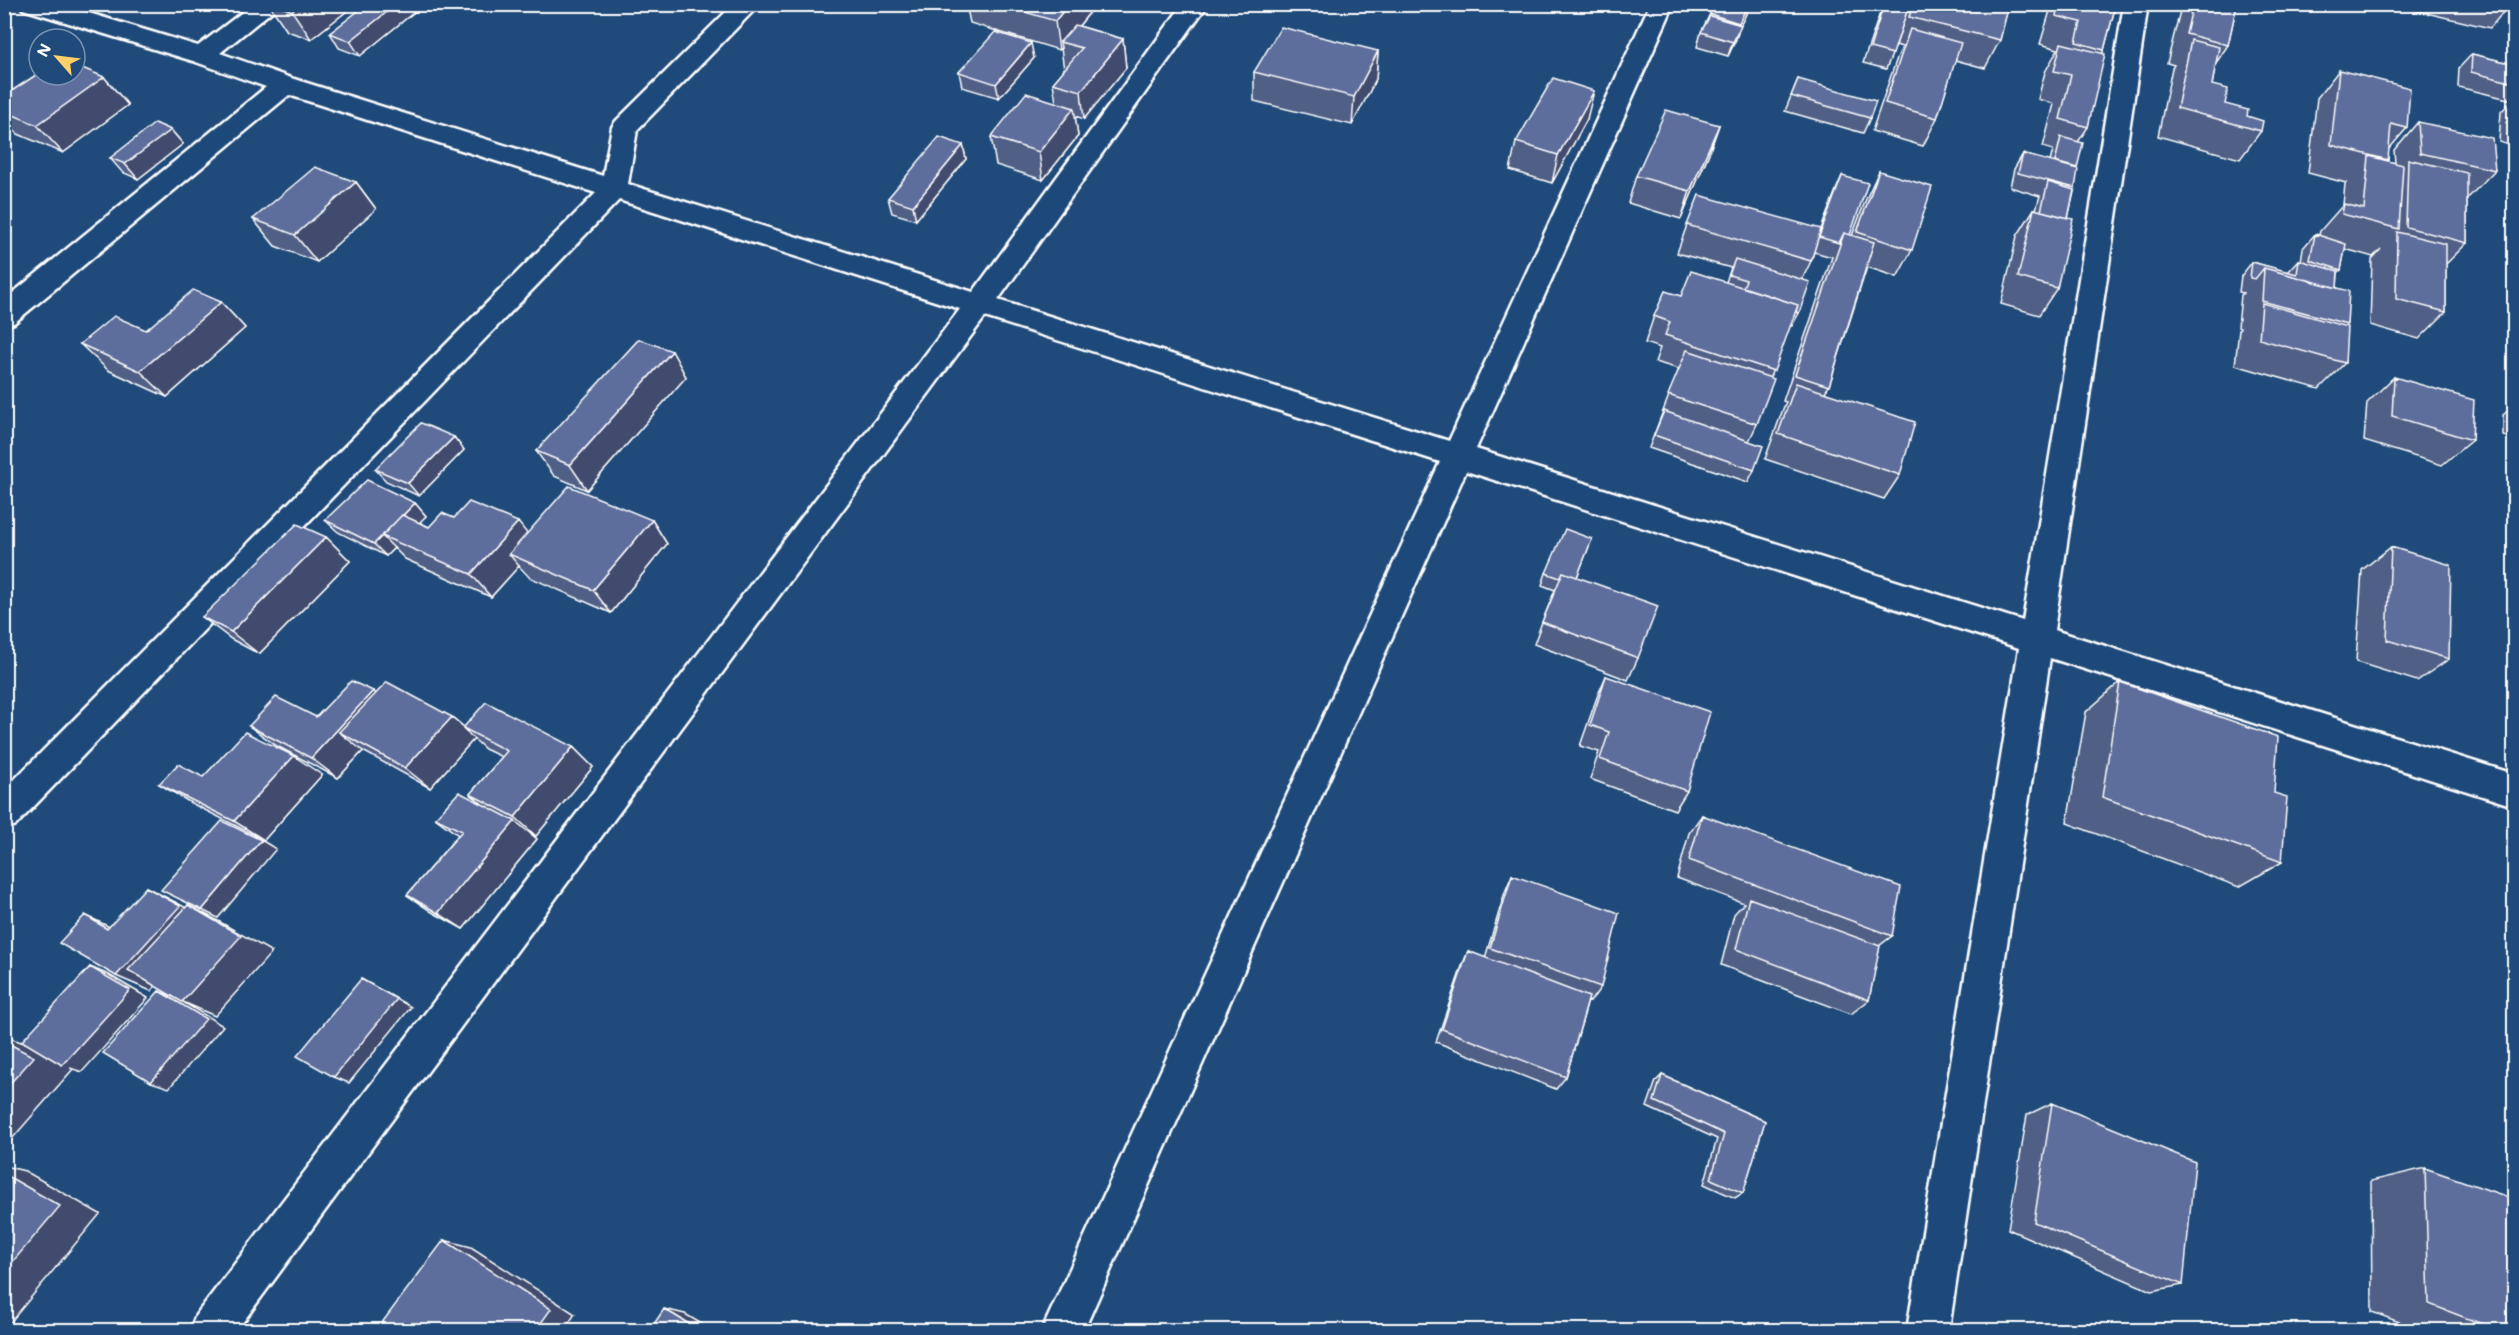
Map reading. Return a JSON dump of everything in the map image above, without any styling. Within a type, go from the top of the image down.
[{"type":"street","points":[[31,4],[202,56],[285,85],[614,190],[2514,790]]},
{"type":"street","points":[[202,56],[268,4]]},
{"type":"street","points":[[4,814],[614,190],[626,128],[748,4]]},
{"type":"street","points":[[211,1330],[979,305],[1196,4]]},
{"type":"street","points":[[1063,1330],[1662,4]]},
{"type":"street","points":[[1928,1330],[2136,4]]},
{"type":"street","points":[[4,316],[285,85]]},
{"type":"building","points":[[274,4],[300,4],[292,11]]},
{"type":"building","points":[[367,4],[397,4],[350,41],[330,33]]},
{"type":"building","points":[[998,4],[1069,4],[1055,21]]},
{"type":"building","points":[[1715,4],[1748,4],[1739,23],[1710,14]]},
{"type":"building","points":[[1884,4],[1908,8],[1893,54],[1870,48]]},
{"type":"building","points":[[1913,4],[2009,4],[2000,40],[1909,17]]},
{"type":"building","points":[[2059,4],[2116,4],[2104,50],[2076,42],[2081,22],[2056,16]]},
{"type":"building","points":[[2193,4],[2237,4],[2228,45],[2186,34]]},
{"type":"building","points":[[1710,16],[1741,25],[1733,42],[1701,32]]},
{"type":"building","points":[[1075,25],[1123,39],[1081,91],[1053,83],[1082,48],[1060,42]]},
{"type":"building","points":[[1281,27],[1378,51],[1354,97],[1254,72]]},
{"type":"building","points":[[1910,29],[1961,43],[1937,118],[1885,103]]},
{"type":"building","points":[[995,32],[1031,43],[996,84],[959,72]]},
{"type":"building","points":[[2191,40],[2219,47],[2212,85],[2228,89],[2225,104],[2248,110],[2247,116],[2263,121],[2261,131],[2177,108]]},
{"type":"building","points":[[2061,43],[2105,54],[2088,127],[2060,119],[2071,75],[2054,71]]},
{"type":"building","points":[[2472,54],[2514,64],[2514,83],[2471,72]]},
{"type":"building","points":[[87,70],[104,77],[37,125],[4,111],[4,96],[27,81],[27,87],[87,87]]},
{"type":"building","points":[[2339,70],[2410,88],[2407,128],[2391,124],[2388,160],[2331,145]]},
{"type":"building","points":[[1553,78],[1594,91],[1558,155],[1516,142]]},
{"type":"building","points":[[1798,79],[1876,101],[1870,118],[1791,96]]},
{"type":"building","points":[[1026,93],[1074,108],[1039,152],[991,137]]},
{"type":"building","points":[[1666,110],[1719,125],[1690,191],[1636,176]]},
{"type":"building","points":[[2418,122],[2492,138],[2495,170],[2420,153]]},
{"type":"building","points":[[155,123],[171,130],[125,164],[110,158]]},
{"type":"building","points":[[939,137],[963,145],[913,206],[888,198]]},
{"type":"building","points":[[2061,137],[2083,143],[2077,168],[2055,162]]},
{"type":"building","points":[[2023,154],[2078,169],[2075,188],[2018,173]]},
{"type":"building","points":[[2369,156],[2403,165],[2399,229],[2342,214],[2344,204],[2364,209]]},
{"type":"building","points":[[2408,159],[2467,173],[2467,243],[2406,227]]},
{"type":"building","points":[[315,167],[356,182],[295,235],[253,219]]},
{"type":"building","points":[[1879,171],[1932,187],[1912,250],[1857,232]]},
{"type":"building","points":[[1842,176],[1868,183],[1850,235],[1844,233],[1839,243],[1819,237]]},
{"type":"building","points":[[2048,182],[2074,190],[2068,218],[2041,211]]},
{"type":"building","points":[[1699,195],[1821,229],[1811,261],[1687,225]]},
{"type":"building","points":[[2034,209],[2073,219],[2057,288],[2018,277]]},
{"type":"building","points":[[2397,232],[2446,244],[2446,312],[2396,299]]},
{"type":"building","points":[[1844,233],[1874,242],[1829,386],[1795,375]]},
{"type":"building","points":[[2315,234],[2346,244],[2341,270],[2310,260]]},
{"type":"building","points":[[1735,259],[1810,282],[1799,313],[1796,312],[1798,305],[1743,287],[1746,280],[1729,275]]},
{"type":"building","points":[[2299,260],[2338,271],[2337,288],[2264,268],[2255,279],[2250,278],[2252,262],[2297,274]]},
{"type":"building","points":[[2264,268],[2349,291],[2347,324],[2262,301]]},
{"type":"building","points":[[1691,271],[1798,305],[1774,371],[1665,335],[1670,322],[1654,316],[1665,291],[1681,296]]},
{"type":"building","points":[[193,290],[221,302],[140,371],[80,344],[114,316],[146,330]]},
{"type":"building","points":[[2262,303],[2347,327],[2345,363],[2259,339]]},
{"type":"building","points":[[639,339],[672,351],[570,465],[536,451]]},
{"type":"building","points":[[1687,350],[1774,379],[1757,424],[1668,395]]},
{"type":"building","points":[[2394,377],[2474,400],[2472,440],[2392,416]]},
{"type":"building","points":[[1796,383],[1915,422],[1900,475],[1778,434]]},
{"type":"building","points":[[1664,411],[1763,446],[1754,470],[1654,435]]},
{"type":"building","points":[[421,423],[454,437],[408,483],[375,469]]},
{"type":"building","points":[[367,480],[415,503],[374,544],[325,520]]},
{"type":"building","points":[[569,486],[652,520],[593,590],[509,554]]},
{"type":"building","points":[[469,502],[518,522],[471,574],[382,536],[402,515],[429,527],[442,513],[454,518]]},
{"type":"building","points":[[297,524],[326,537],[231,632],[202,617]]},
{"type":"building","points":[[1565,529],[1592,539],[1577,577],[1563,572],[1560,578],[1546,573]]},
{"type":"building","points":[[2391,547],[2451,565],[2449,659],[2387,640]]},
{"type":"building","points":[[1563,572],[1658,606],[1638,658],[1542,622]]},
{"type":"building","points":[[1606,676],[1710,712],[1687,791],[1600,759],[1609,732],[1590,725]]},
{"type":"building","points":[[351,681],[373,691],[311,758],[249,726],[276,697],[316,717]]},
{"type":"building","points":[[387,682],[452,717],[405,768],[339,732]]},
{"type":"building","points":[[2120,682],[2278,737],[2274,793],[2287,797],[2282,862],[2102,797]]},
{"type":"building","points":[[486,702],[573,747],[515,817],[470,794],[507,751],[463,728]]},
{"type":"building","points":[[245,732],[294,756],[234,821],[159,784],[178,764],[203,777]]},
{"type":"building","points":[[459,792],[515,821],[438,913],[407,895],[462,831],[435,818]]},
{"type":"building","points":[[1702,815],[1901,887],[1892,936],[1689,860]]},
{"type":"building","points":[[222,821],[261,840],[202,910],[161,890]]},
{"type":"building","points":[[1512,875],[1619,913],[1601,987],[1490,948]]},
{"type":"building","points":[[146,887],[180,906],[116,976],[59,943],[85,915],[107,929]]},
{"type":"building","points":[[1749,898],[1880,946],[1869,1000],[1736,949]]},
{"type":"building","points":[[188,905],[241,936],[182,1002],[128,970]]},
{"type":"building","points":[[1468,951],[1589,997],[1566,1077],[1442,1029]]},
{"type":"building","points":[[90,967],[130,990],[62,1065],[22,1041]]},
{"type":"building","points":[[361,979],[397,999],[334,1077],[297,1056]]},
{"type":"building","points":[[159,991],[206,1019],[151,1082],[103,1053]]},
{"type":"building","points":[[4,1041],[34,1057],[4,1090]]},
{"type":"building","points":[[1662,1075],[1765,1121],[1743,1193],[1711,1179],[1724,1134],[1654,1101]]},
{"type":"building","points":[[2052,1103],[2195,1162],[2183,1285],[2034,1222]]},
{"type":"building","points":[[2425,1168],[2514,1199],[2514,1330],[2498,1330],[2429,1304]]},
{"type":"building","points":[[4,1174],[60,1206],[4,1272]]},
{"type":"building","points":[[444,1240],[551,1309],[536,1330],[382,1330],[378,1328]]},
{"type":"building","points":[[664,1309],[699,1330],[650,1330]]}]
